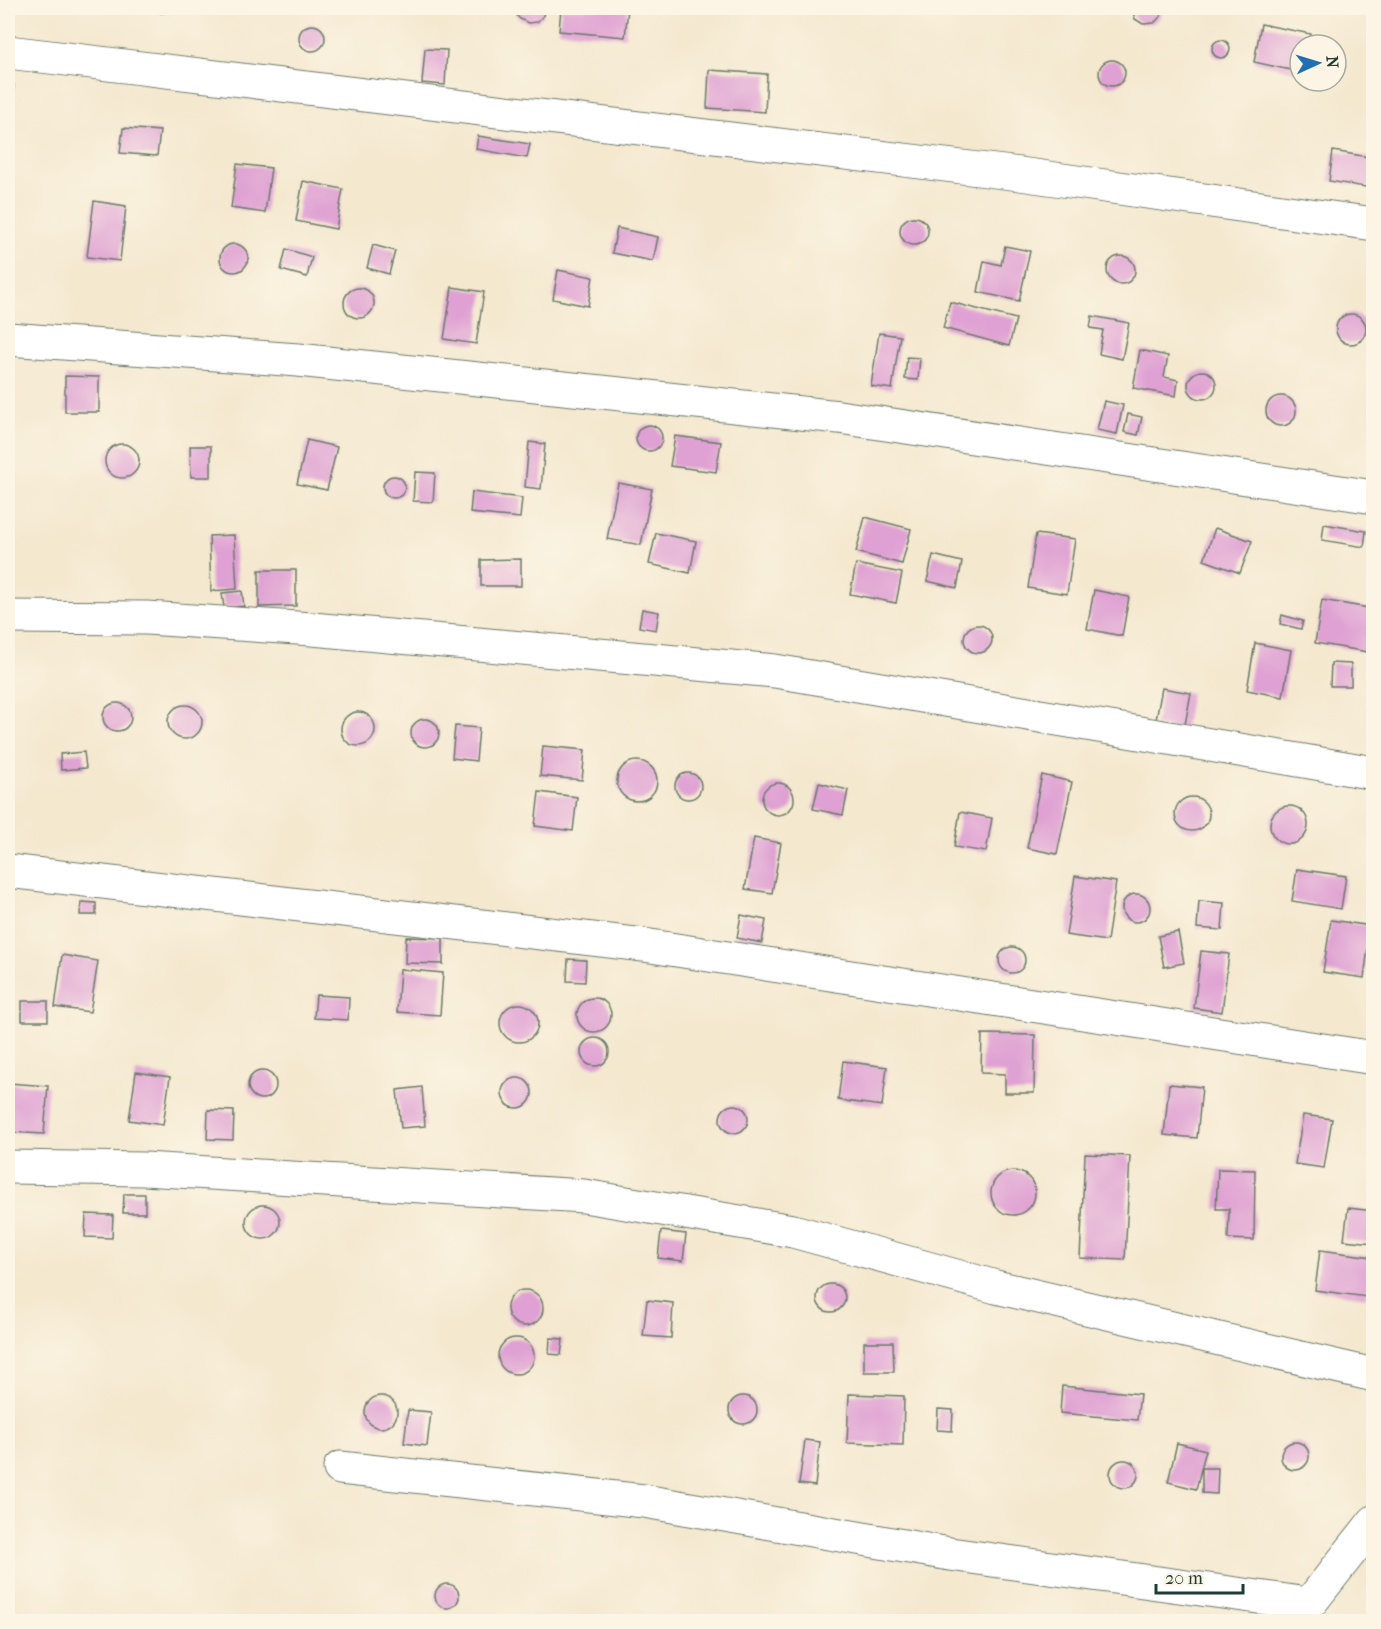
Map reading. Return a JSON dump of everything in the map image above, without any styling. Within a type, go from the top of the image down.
[{"type":"street","points":[[8,52],[1008,173],[1374,224]]},
{"type":"street","points":[[8,339],[297,360],[839,417],[1374,497]]},
{"type":"street","points":[[8,617],[147,618],[312,629],[775,671],[1374,773]]},
{"type":"street","points":[[8,871],[644,945],[1374,1058]]},
{"type":"street","points":[[8,1167],[144,1169],[584,1196],[793,1231],[996,1287],[1374,1375]]},
{"type":"street","points":[[340,1468],[644,1501],[1301,1613],[1374,1522]]},
{"type":"building","points":[[150,8],[176,8],[161,13]]},
{"type":"building","points":[[516,8],[544,8],[543,16],[537,22],[528,23],[517,16]]},
{"type":"building","points":[[561,8],[628,8],[625,37],[559,31]]},
{"type":"building","points":[[1132,8],[1162,8],[1161,16],[1154,23],[1143,24],[1135,19]]},
{"type":"building","points":[[1261,24],[1306,33],[1288,33],[1288,69],[1254,62]]},
{"type":"building","points":[[312,25],[321,29],[325,38],[321,47],[312,51],[303,47],[299,38],[303,29]]},
{"type":"building","points":[[1221,40],[1227,43],[1230,49],[1227,55],[1221,58],[1215,55],[1212,49],[1215,43]]},
{"type":"building","points":[[425,49],[447,50],[445,85],[422,83]]},
{"type":"building","points":[[1112,60],[1121,64],[1125,73],[1121,82],[1112,86],[1103,82],[1099,73],[1103,64]]},
{"type":"building","points":[[709,70],[767,74],[765,112],[707,108]]},
{"type":"building","points":[[8,83],[14,85],[9,118],[8,118]]},
{"type":"building","points":[[123,128],[160,131],[157,156],[120,153]]},
{"type":"building","points":[[478,136],[530,144],[527,158],[476,149]]},
{"type":"building","points":[[1333,151],[1374,158],[1371,188],[1329,181]]},
{"type":"building","points":[[237,164],[271,168],[265,213],[231,208]]},
{"type":"building","points":[[303,181],[343,189],[336,229],[296,221]]},
{"type":"building","points":[[94,201],[126,206],[120,261],[87,257]]},
{"type":"building","points":[[914,217],[924,221],[928,231],[924,241],[914,245],[904,241],[900,231],[904,221]]},
{"type":"building","points":[[617,228],[658,237],[653,261],[612,253]]},
{"type":"building","points":[[234,244],[244,248],[248,258],[244,268],[234,272],[224,268],[220,258],[224,248]]},
{"type":"building","points":[[373,245],[395,251],[389,274],[367,268]]},
{"type":"building","points":[[1005,246],[1030,251],[1019,301],[978,292],[984,261],[1001,265]]},
{"type":"building","points":[[286,249],[312,257],[307,277],[281,270]]},
{"type":"building","points":[[1121,256],[1131,260],[1135,270],[1131,280],[1121,284],[1111,280],[1107,270],[1111,260]]},
{"type":"building","points":[[558,270],[593,277],[588,306],[553,299]]},
{"type":"building","points":[[452,287],[484,292],[476,344],[444,339]]},
{"type":"building","points":[[359,288],[370,292],[374,303],[370,314],[359,318],[348,314],[344,303],[348,292]]},
{"type":"building","points":[[950,302],[1016,319],[1009,346],[943,328]]},
{"type":"building","points":[[1351,314],[1362,318],[1366,329],[1362,340],[1351,344],[1340,340],[1336,329],[1340,318]]},
{"type":"building","points":[[1092,316],[1129,323],[1122,359],[1099,354],[1103,330],[1090,328]]},
{"type":"building","points":[[879,333],[900,336],[892,389],[871,386]]},
{"type":"building","points":[[1140,350],[1168,356],[1164,377],[1178,380],[1176,396],[1133,388]]},
{"type":"building","points":[[907,357],[920,358],[918,380],[905,379]]},
{"type":"building","points":[[1202,371],[1212,375],[1216,385],[1212,395],[1202,399],[1192,395],[1188,385],[1192,375]]},
{"type":"building","points":[[65,376],[99,377],[99,412],[65,412]]},
{"type":"building","points":[[1281,396],[1292,400],[1296,411],[1292,422],[1281,426],[1270,422],[1266,411],[1270,400]]},
{"type":"building","points":[[1104,401],[1123,405],[1117,434],[1097,430]]},
{"type":"building","points":[[1128,414],[1142,417],[1138,435],[1124,432]]},
{"type":"building","points":[[649,425],[658,429],[662,438],[658,447],[649,451],[640,447],[636,438],[640,429]]},
{"type":"building","points":[[675,436],[721,442],[716,472],[670,466]]},
{"type":"building","points":[[307,440],[337,447],[327,490],[297,484]]},
{"type":"building","points":[[529,442],[545,444],[541,489],[525,487]]},
{"type":"building","points":[[122,444],[134,449],[139,461],[134,473],[122,478],[110,473],[105,461],[110,449]]},
{"type":"building","points":[[190,446],[211,446],[211,477],[191,477]]},
{"type":"building","points":[[415,472],[435,473],[433,502],[413,501]]},
{"type":"building","points":[[390,476],[398,476],[405,483],[405,491],[398,498],[390,498],[383,491],[383,483]]},
{"type":"building","points":[[618,483],[652,489],[641,545],[607,539]]},
{"type":"building","points":[[472,492],[522,498],[520,518],[470,513]]},
{"type":"building","points":[[865,517],[911,529],[902,564],[856,552]]},
{"type":"building","points":[[1324,524],[1366,531],[1364,547],[1322,540]]},
{"type":"building","points":[[1215,528],[1252,541],[1240,573],[1204,560]]},
{"type":"building","points":[[656,533],[696,541],[690,573],[649,564]]},
{"type":"building","points":[[1036,534],[1075,539],[1067,594],[1028,588]]},
{"type":"building","points":[[234,535],[237,589],[211,591],[209,536]]},
{"type":"building","points":[[933,555],[962,562],[957,588],[927,581]]},
{"type":"building","points":[[521,559],[521,586],[481,586],[481,560]]},
{"type":"building","points":[[856,564],[902,573],[896,603],[850,594]]},
{"type":"building","points":[[259,570],[296,570],[296,606],[259,607]]},
{"type":"building","points":[[1094,590],[1129,597],[1122,636],[1087,629]]},
{"type":"building","points":[[242,591],[244,606],[224,608],[222,593]]},
{"type":"building","points":[[1322,600],[1374,609],[1374,653],[1315,643]]},
{"type":"building","points":[[642,609],[659,612],[656,630],[639,627]]},
{"type":"building","points":[[1282,615],[1303,621],[1301,629],[1280,624]]},
{"type":"building","points":[[978,625],[988,629],[992,639],[988,649],[978,653],[968,649],[964,639],[968,629]]},
{"type":"building","points":[[1255,643],[1291,650],[1283,697],[1247,690]]},
{"type":"building","points":[[1331,663],[1351,664],[1351,686],[1330,686]]},
{"type":"building","points":[[1162,688],[1191,693],[1184,730],[1155,725]]},
{"type":"building","points":[[117,703],[127,707],[131,717],[127,727],[117,731],[107,727],[103,717],[107,707]]},
{"type":"building","points":[[185,705],[197,710],[202,722],[197,734],[185,739],[173,734],[168,722],[173,710]]},
{"type":"building","points":[[358,712],[370,717],[375,729],[370,741],[358,746],[346,741],[341,729],[346,717]]},
{"type":"building","points":[[425,719],[435,723],[439,733],[435,743],[425,747],[415,743],[411,733],[415,723]]},
{"type":"building","points":[[455,726],[479,728],[476,761],[452,758]]},
{"type":"building","points":[[543,746],[585,750],[582,780],[540,776]]},
{"type":"building","points":[[84,752],[86,768],[61,770],[60,754]]},
{"type":"building","points":[[637,761],[651,767],[657,781],[651,795],[637,801],[623,795],[617,781],[623,767]]},
{"type":"building","points":[[688,773],[697,777],[701,786],[697,795],[688,799],[679,795],[675,786],[679,777]]},
{"type":"building","points":[[1042,775],[1072,782],[1057,854],[1027,848]]},
{"type":"building","points":[[778,783],[789,788],[794,799],[789,810],[778,815],[767,810],[762,799],[767,788]]},
{"type":"building","points":[[819,783],[848,790],[843,815],[813,809]]},
{"type":"building","points":[[539,792],[577,797],[573,831],[535,826]]},
{"type":"building","points":[[1192,797],[1204,802],[1209,814],[1204,826],[1192,831],[1180,826],[1175,814],[1180,802]]},
{"type":"building","points":[[1289,806],[1303,811],[1308,825],[1303,839],[1289,844],[1275,839],[1270,825],[1275,811]]},
{"type":"building","points":[[960,812],[992,818],[986,852],[954,847]]},
{"type":"building","points":[[754,838],[781,843],[772,893],[745,889]]},
{"type":"building","points":[[1297,869],[1346,876],[1341,909],[1292,901]]},
{"type":"building","points":[[1075,876],[1116,882],[1107,941],[1066,935]]},
{"type":"building","points":[[1136,894],[1146,898],[1150,908],[1146,918],[1136,922],[1126,918],[1122,908],[1126,898]]},
{"type":"building","points":[[1199,901],[1224,903],[1222,930],[1197,928]]},
{"type":"building","points":[[81,902],[96,903],[96,915],[80,915]]},
{"type":"building","points":[[741,915],[766,920],[762,943],[737,938]]},
{"type":"building","points":[[1331,920],[1371,926],[1364,978],[1323,972]]},
{"type":"building","points":[[1178,932],[1184,963],[1164,967],[1158,936]]},
{"type":"building","points":[[406,937],[443,938],[443,964],[405,963]]},
{"type":"building","points":[[1012,947],[1021,951],[1025,960],[1021,969],[1012,973],[1003,969],[999,960],[1003,951]]},
{"type":"building","points":[[1201,951],[1229,954],[1222,1012],[1194,1008]]},
{"type":"building","points":[[62,955],[98,961],[90,1012],[55,1007]]},
{"type":"building","points":[[568,959],[586,960],[585,982],[567,981]]},
{"type":"building","points":[[400,969],[443,973],[440,1015],[397,1012]]},
{"type":"building","points":[[316,995],[349,997],[348,1020],[314,1018]]},
{"type":"building","points":[[594,998],[606,1003],[611,1015],[606,1027],[594,1032],[582,1027],[577,1015],[582,1003]]},
{"type":"building","points":[[22,1001],[48,1001],[48,1021],[22,1021]]},
{"type":"building","points":[[519,1004],[532,1010],[538,1023],[532,1036],[519,1042],[506,1036],[500,1023],[506,1010]]},
{"type":"building","points":[[982,1034],[1035,1035],[1034,1093],[1005,1093],[1005,1074],[981,1073]]},
{"type":"building","points":[[595,1038],[605,1042],[609,1052],[605,1062],[595,1066],[585,1062],[581,1052],[585,1042]]},
{"type":"building","points":[[843,1061],[887,1067],[882,1106],[838,1100]]},
{"type":"building","points":[[262,1071],[272,1075],[276,1085],[272,1095],[262,1099],[252,1095],[248,1085],[252,1075]]},
{"type":"building","points":[[136,1072],[170,1077],[163,1125],[129,1120]]},
{"type":"building","points":[[517,1078],[523,1079],[531,1087],[531,1099],[523,1107],[517,1108],[511,1107],[503,1099],[502,1093],[503,1087],[511,1079]]},
{"type":"building","points":[[8,1083],[48,1086],[44,1134],[8,1132]]},
{"type":"building","points":[[1169,1084],[1202,1087],[1197,1138],[1164,1135]]},
{"type":"building","points":[[422,1087],[425,1126],[401,1128],[397,1090]]},
{"type":"building","points":[[734,1105],[744,1109],[748,1119],[744,1129],[734,1133],[724,1129],[720,1119],[724,1109]]},
{"type":"building","points":[[208,1110],[234,1111],[233,1140],[207,1139]]},
{"type":"building","points":[[1303,1115],[1332,1119],[1324,1168],[1295,1164]]},
{"type":"building","points":[[1085,1154],[1130,1156],[1125,1260],[1080,1258]]},
{"type":"building","points":[[1218,1169],[1255,1170],[1254,1240],[1228,1239],[1229,1209],[1216,1209]]},
{"type":"building","points":[[1013,1171],[1028,1178],[1035,1193],[1028,1208],[1013,1215],[998,1208],[991,1193],[998,1178]]},
{"type":"building","points":[[124,1194],[145,1194],[145,1213],[123,1213]]},
{"type":"building","points":[[263,1205],[275,1210],[280,1222],[275,1234],[263,1239],[251,1234],[246,1222],[251,1210]]},
{"type":"building","points":[[1348,1208],[1374,1211],[1374,1243],[1344,1240]]},
{"type":"building","points":[[86,1214],[113,1215],[112,1238],[85,1237]]},
{"type":"building","points":[[661,1231],[686,1234],[683,1261],[658,1258]]},
{"type":"building","points":[[1320,1250],[1372,1257],[1367,1297],[1315,1290]]},
{"type":"building","points":[[831,1284],[841,1288],[845,1298],[841,1308],[831,1312],[821,1308],[817,1298],[821,1288]]},
{"type":"building","points":[[525,1290],[538,1295],[543,1308],[538,1321],[525,1326],[512,1321],[507,1308],[512,1295]]},
{"type":"building","points":[[647,1300],[673,1303],[671,1338],[643,1336]]},
{"type":"building","points":[[516,1338],[529,1343],[534,1356],[529,1369],[516,1374],[503,1369],[498,1356],[503,1343]]},
{"type":"building","points":[[550,1338],[563,1339],[561,1355],[549,1354]]},
{"type":"building","points":[[864,1342],[893,1342],[894,1372],[864,1372]]},
{"type":"building","points":[[1062,1386],[1140,1394],[1137,1420],[1060,1413]]},
{"type":"building","points":[[849,1394],[904,1396],[903,1445],[847,1443]]},
{"type":"building","points":[[381,1396],[392,1401],[397,1412],[392,1423],[381,1428],[370,1423],[365,1412],[370,1401]]},
{"type":"building","points":[[743,1396],[753,1400],[757,1410],[753,1420],[743,1424],[733,1420],[729,1410],[733,1400]]},
{"type":"building","points":[[938,1409],[953,1410],[952,1431],[937,1430]]},
{"type":"building","points":[[408,1410],[431,1412],[427,1446],[404,1443]]},
{"type":"building","points":[[805,1440],[820,1442],[815,1486],[799,1484]]},
{"type":"building","points":[[1295,1442],[1305,1446],[1309,1456],[1305,1466],[1295,1470],[1285,1466],[1281,1456],[1285,1446]]},
{"type":"building","points":[[1177,1443],[1206,1450],[1196,1489],[1168,1482]]},
{"type":"building","points":[[1124,1460],[1134,1464],[1138,1474],[1134,1484],[1124,1488],[1114,1484],[1110,1474],[1114,1464]]},
{"type":"building","points":[[1202,1468],[1218,1468],[1217,1494],[1202,1493]]},
{"type":"building","points":[[447,1584],[452,1585],[458,1591],[458,1601],[452,1607],[447,1608],[442,1607],[436,1601],[435,1596],[436,1591],[442,1585]]}]
